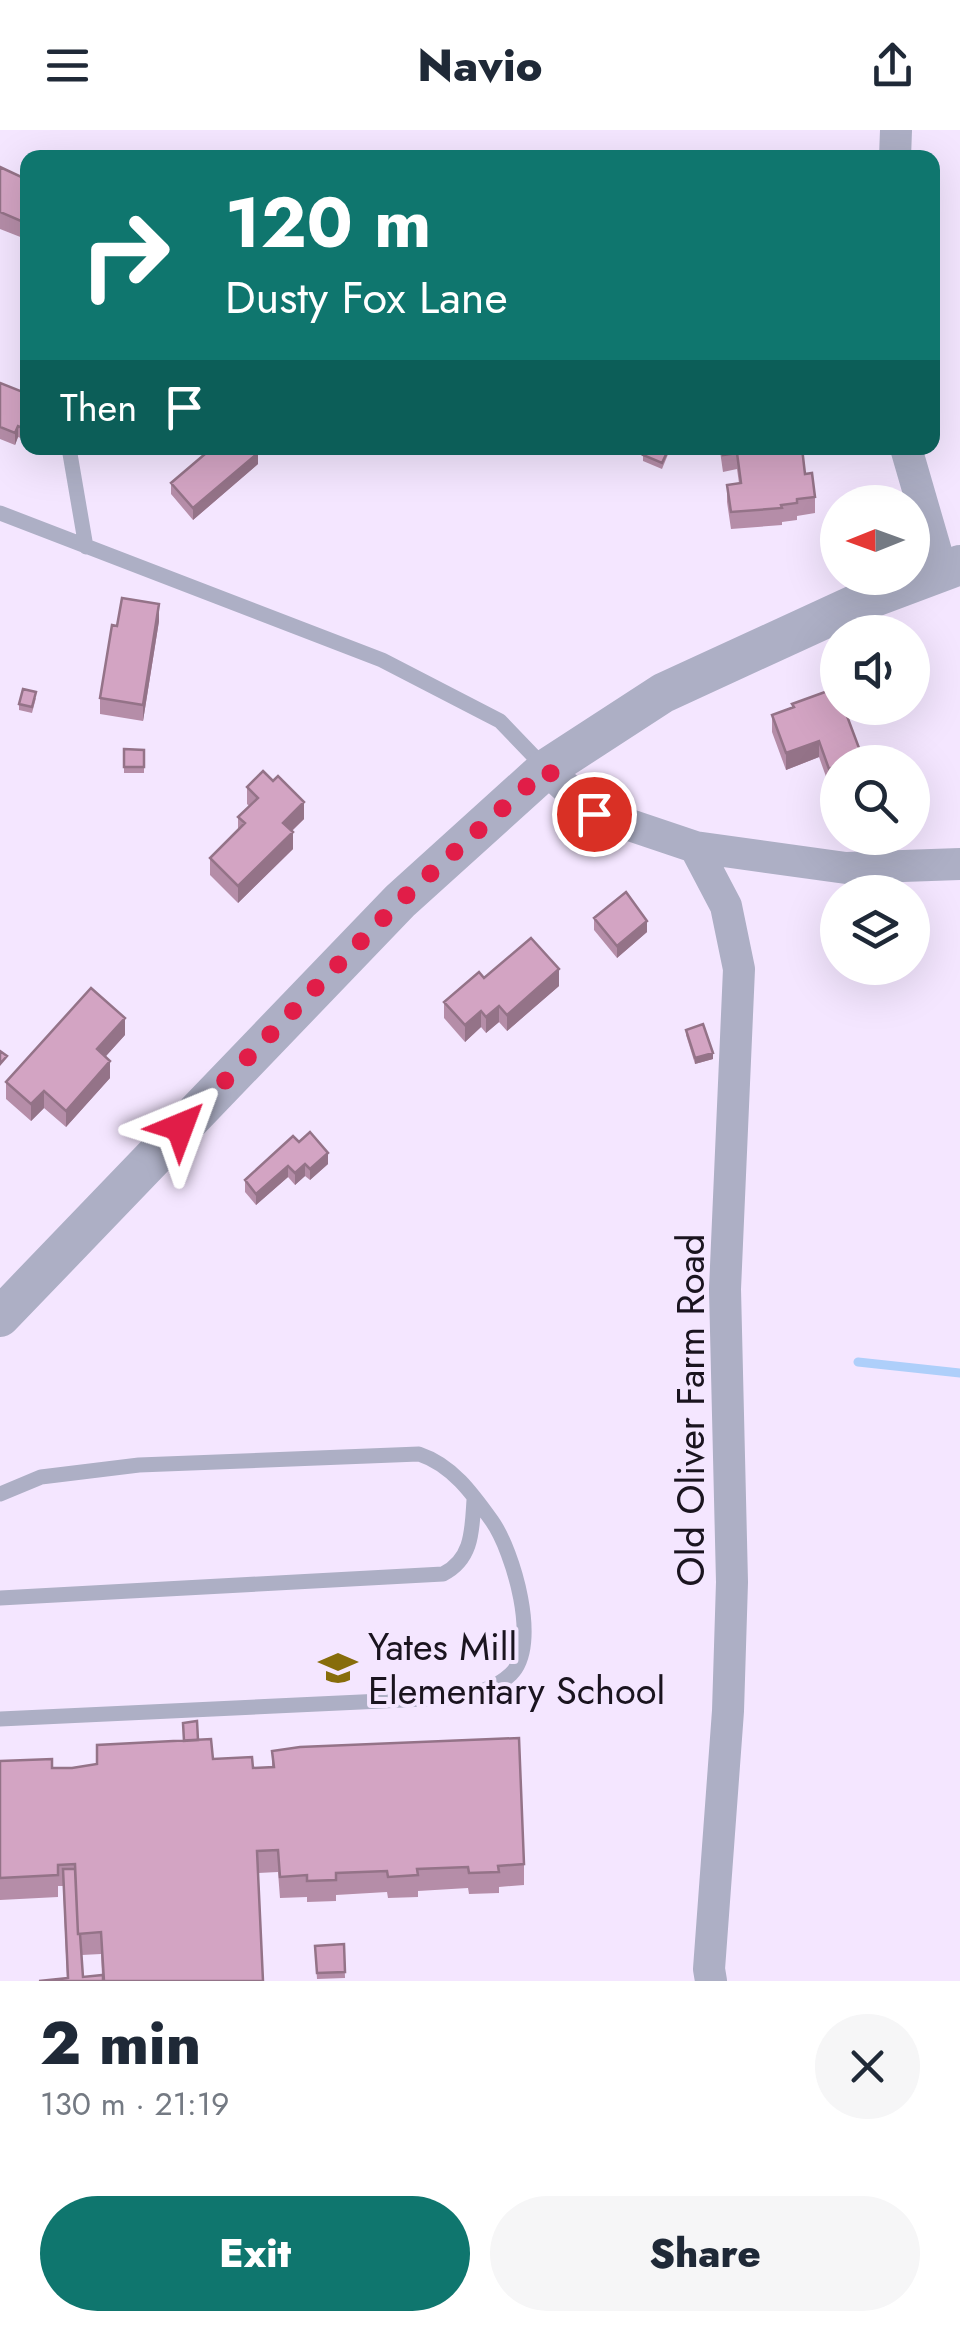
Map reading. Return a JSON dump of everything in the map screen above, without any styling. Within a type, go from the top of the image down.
[{"type":"street","points":[[0,1317],[400,901],[546,769],[677,686],[808,624],[951,568],[909,455]]},
{"type":"street","points":[[546,769],[594,814],[695,848],[846,868],[960,864]]},
{"type":"street","name":"Old Oliver Farm Road","points":[[695,848],[726,906],[739,969],[726,1289],[730,1656],[711,1981]]},
{"type":"lane","points":[[70,455],[86,547]]},
{"type":"lane","points":[[0,513],[382,660],[500,721],[546,769]]},
{"type":"lane","points":[[0,1494],[41,1477],[104,1468],[418,1454],[438,1460],[462,1481],[494,1524],[520,1592],[525,1651],[513,1673],[488,1691],[446,1698],[0,1719]]},
{"type":"lane","points":[[0,1598],[443,1574],[464,1557],[471,1536],[474,1500]]},
{"type":"building","points":[[0,167],[20,176],[20,221],[0,212]]},
{"type":"building","points":[[0,383],[20,391],[20,427],[15,433],[0,427]]},
{"type":"building","points":[[204,455],[256,455],[193,508],[171,483]]},
{"type":"building","points":[[643,455],[666,455],[662,463]]},
{"type":"building","points":[[737,455],[803,455],[805,474],[812,473],[815,497],[797,499],[797,503],[781,505],[782,508],[731,512],[727,485],[741,483]]},
{"type":"building","points":[[122,598],[159,604],[143,705],[100,698],[112,625],[117,626]]},
{"type":"building","points":[[23,689],[36,692],[32,707],[19,704]]},
{"type":"building","points":[[820,694],[820,725],[850,725],[858,745],[820,745],[819,741],[786,753],[772,715],[794,707],[792,704]]},
{"type":"building","points":[[124,749],[144,750],[144,767],[124,767]]},
{"type":"building","points":[[263,771],[273,781],[278,776],[304,802],[283,823],[293,832],[238,886],[210,858],[245,823],[238,817],[258,798],[247,787]]},
{"type":"building","points":[[626,892],[647,921],[617,946],[594,918]]},
{"type":"building","points":[[531,938],[559,969],[507,1015],[499,1006],[486,1017],[481,1011],[465,1025],[444,1002],[479,972],[484,978]]},
{"type":"building","points":[[91,988],[125,1018],[97,1049],[110,1061],[66,1111],[44,1091],[31,1104],[6,1082]]},
{"type":"building","points":[[703,1024],[713,1053],[695,1058],[686,1030]]},
{"type":"building","points":[[310,1132],[328,1153],[310,1169],[305,1164],[295,1173],[288,1166],[256,1194],[245,1180],[293,1136],[299,1142]]},
{"type":"building","points":[[197,1721],[198,1740],[184,1741],[183,1723]]},
{"type":"building","name":"Yates Mill Elementary School","points":[[519,1738],[524,1864],[498,1866],[499,1872],[469,1873],[468,1867],[417,1869],[418,1875],[388,1877],[387,1871],[336,1873],[336,1880],[307,1881],[307,1875],[280,1877],[278,1850],[257,1851],[263,1981],[104,1981],[101,1932],[78,1934],[75,1864],[58,1865],[58,1875],[0,1878],[0,1761],[52,1759],[52,1768],[72,1768],[97,1764],[97,1745],[211,1739],[213,1759],[252,1757],[253,1768],[274,1767],[272,1751],[300,1747]]},
{"type":"building","points":[[63,1869],[75,1869],[83,1977],[103,1975],[103,1981],[39,1981],[68,1978]]},
{"type":"building","points":[[344,1944],[345,1972],[317,1973],[315,1946]]},
{"type":"waterway","points":[[858,1362],[960,1373]]},
{"type":"place","name":"Yates Mill Elementary School","points":[[338,1668]]},
{"type":"route","points":[[180,1127],[400,901],[546,769],[594,814]]}]
